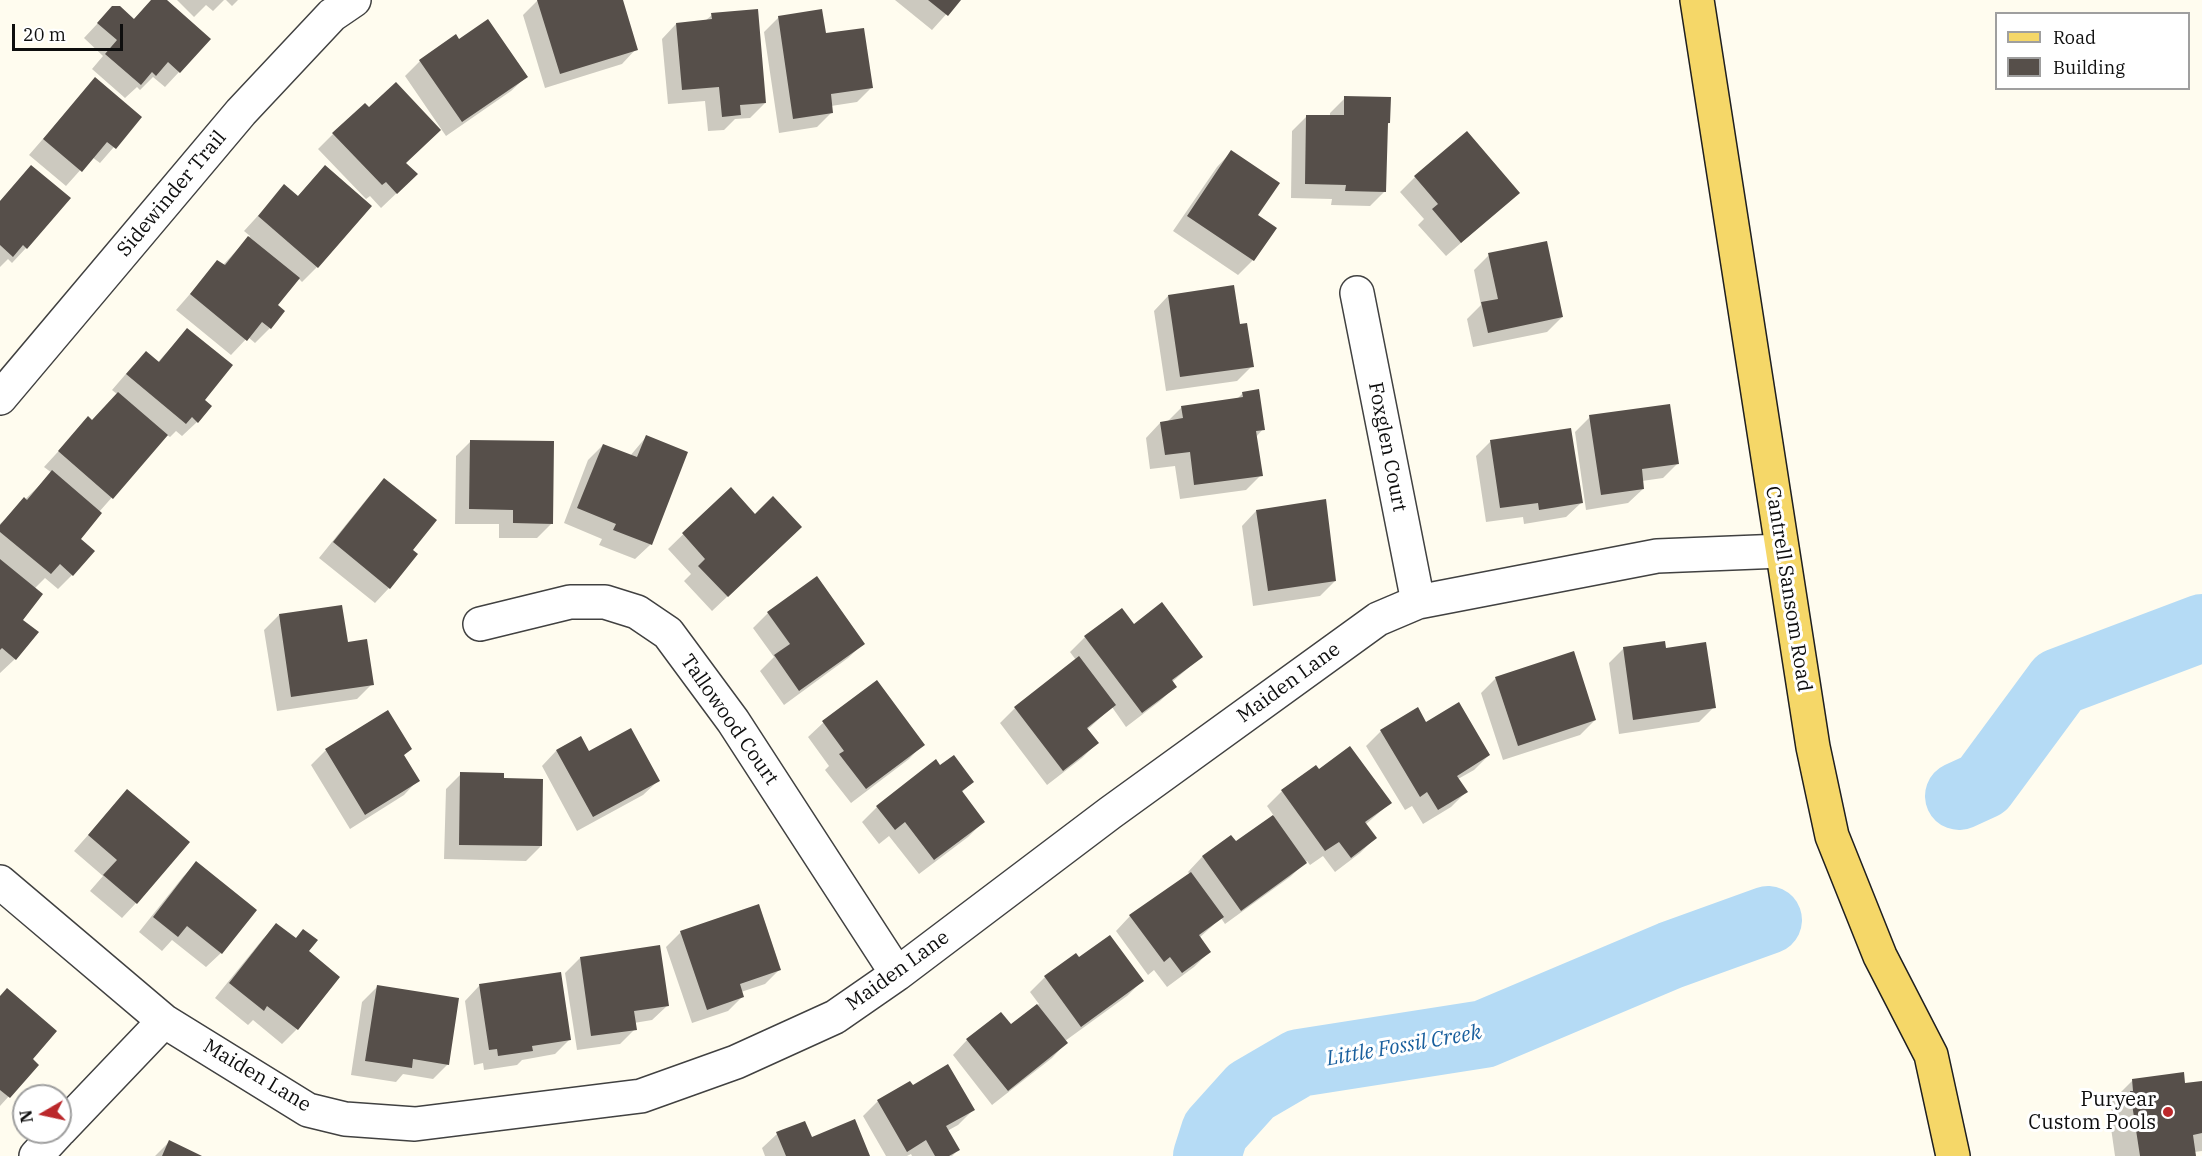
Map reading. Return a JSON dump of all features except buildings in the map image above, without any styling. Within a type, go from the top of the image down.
[{"type":"main road","name":"Cantrell Sansom Road","points":[[1697,0],[1813,747],[1832,836],[1880,956],[1931,1055],[1953,1156]]},
{"type":"street","name":"Sidewinder Trail","points":[[0,398],[241,112],[332,15],[354,0]]},
{"type":"street","name":"Foxglen Court","points":[[1356,293],[1418,602]]},
{"type":"street","name":"Maiden Lane","points":[[0,882],[164,1020],[308,1110],[345,1119],[414,1124],[641,1096],[736,1062],[834,1017],[897,974],[1110,813],[1378,620],[1418,602],[1657,556],[1782,551]]},
{"type":"street","name":"Tallowood Court","points":[[480,624],[570,602],[605,602],[637,612],[668,633],[733,721],[897,974]]},
{"type":"street","points":[[72,1117],[164,1020]]},
{"type":"street","points":[[36,1156],[47,1144]]},
{"type":"waterway","name":"Little Fossil Creek","points":[[1959,796],[1983,785],[2059,682],[2202,628]]},
{"type":"waterway","name":"Little Fossil Creek","points":[[1207,1156],[1215,1131],[1251,1091],[1299,1063],[1484,1034],[1671,955],[1768,920]]},
{"type":"place","name":"Puryear Custom Pools","points":[[2168,1112]]}]
